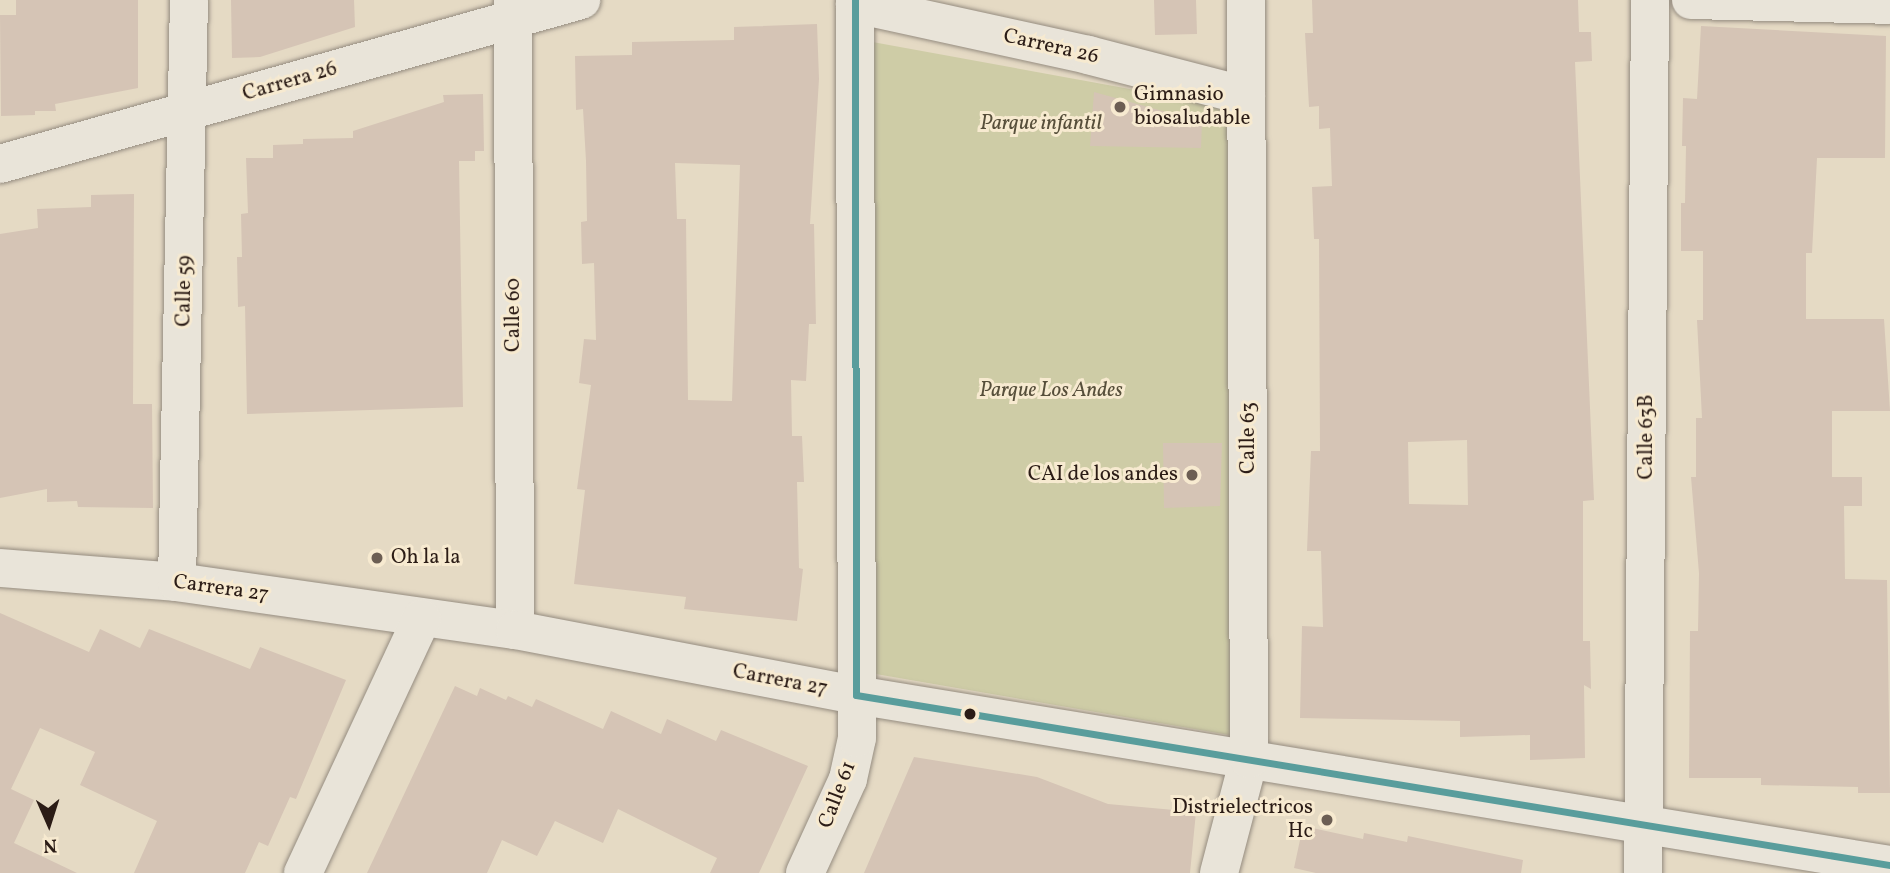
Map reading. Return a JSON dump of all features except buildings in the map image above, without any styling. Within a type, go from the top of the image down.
[{"type":"street","name":"Calle 59","points":[[177,582],[189,111],[189,0]]},
{"type":"street","name":"Carrera 26","points":[[0,164],[189,111],[513,9],[580,0]]},
{"type":"street","name":"Calle 63","points":[[1219,873],[1249,759],[1246,0]]},
{"type":"street","name":"Calle 63B","points":[[1643,873],[1650,0]]},
{"type":"street","points":[[1691,0],[1890,5]]},
{"type":"street","name":"Carrera 26","points":[[855,2],[1088,55],[1246,96]]},
{"type":"street","name":"Calle 61","points":[[805,873],[848,779],[857,738],[855,2]]},
{"type":"street","name":"Calle 60","points":[[513,9],[515,631]]},
{"type":"street","name":"Carrera 27","points":[[0,568],[177,582],[515,631],[856,695],[1890,865]]},
{"type":"street","points":[[303,873],[422,618]]},
{"type":"green space","name":"Parque Los Andes","points":[[867,41],[1234,108],[1235,736],[870,673]]},
{"type":"transit line","points":[[855,0],[856,695],[1890,865]]},
{"type":"place","name":"Gimnasio biosaludable","points":[[1120,107]]},
{"type":"place","name":"CAI de los andes","points":[[1192,475]]},
{"type":"place","name":"Oh la la","points":[[377,558]]},
{"type":"place","name":"Distrielectricos Hc","points":[[1327,820]]},
{"type":"park label","name":"Parque infantil","points":[[1041,124]]}]
